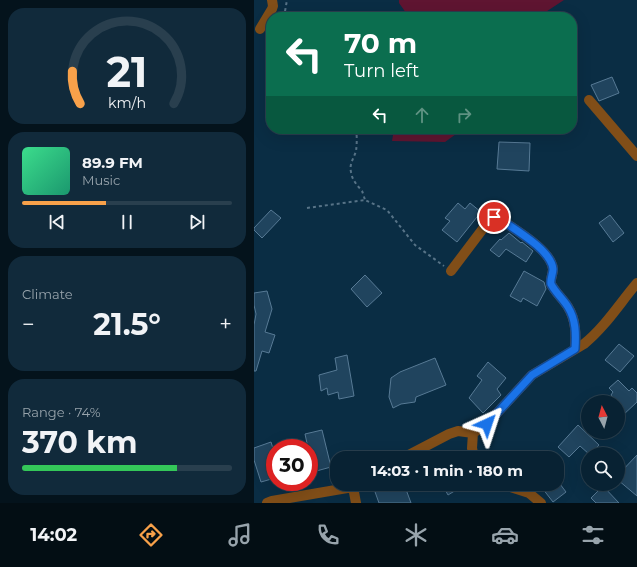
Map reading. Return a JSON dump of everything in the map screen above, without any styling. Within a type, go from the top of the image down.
[{"type":"street","points":[[270,12],[273,6],[272,0]]},
{"type":"street","points":[[260,29],[266,19]]},
{"type":"street","points":[[589,100],[637,156]]},
{"type":"street","points":[[451,271],[491,218],[497,217],[539,247],[547,255],[553,268],[551,284],[567,306],[574,321],[576,334],[575,349]]},
{"type":"street","points":[[416,451],[449,434],[458,432],[473,433],[487,424],[532,375],[584,344],[594,336],[637,283]]},
{"type":"street","points":[[473,433],[473,451]]},
{"type":"street","points":[[267,503],[330,491]]},
{"type":"street","points":[[355,491],[356,503]]},
{"type":"street","points":[[515,491],[541,503]]},
{"type":"path","points":[[285,12],[287,0]]},
{"type":"path","points":[[357,134],[356,152],[350,171],[356,186],[362,192],[365,200]]},
{"type":"path","points":[[308,208],[365,200],[387,210],[415,245],[451,271]]},
{"type":"shaded area","points":[[399,0],[564,0],[546,12],[405,12],[399,3]]},
{"type":"shaded area","points":[[393,134],[456,134],[445,142],[392,141]]},
{"type":"building","points":[[612,77],[619,93],[599,101],[591,85]]},
{"type":"building","points":[[499,142],[530,143],[529,171],[497,169]]},
{"type":"building","points":[[458,203],[465,209],[470,203],[481,212],[457,242],[442,230],[450,221],[445,218]]},
{"type":"building","points":[[271,210],[281,218],[262,238],[254,230],[254,228]]},
{"type":"building","points":[[610,215],[624,233],[613,242],[599,223]]},
{"type":"building","points":[[509,233],[533,251],[526,262],[506,249],[499,257],[490,250],[500,239],[501,240]]},
{"type":"building","points":[[524,271],[544,282],[546,289],[537,306],[523,298],[521,302],[510,296]]},
{"type":"building","points":[[365,275],[382,293],[367,307],[351,289]]},
{"type":"building","points":[[267,291],[272,309],[265,332],[275,335],[269,353],[262,351],[256,371],[254,371],[254,325],[256,314],[254,293]]},
{"type":"building","points":[[619,344],[634,356],[620,372],[605,360]]},
{"type":"building","points":[[347,355],[354,396],[339,399],[338,392],[328,395],[327,388],[321,391],[319,375],[337,370],[335,358]]},
{"type":"building","points":[[435,358],[446,385],[416,397],[415,402],[401,404],[393,408],[389,397],[391,378],[400,372]]},
{"type":"building","points":[[488,362],[506,378],[497,389],[501,395],[483,413],[469,398],[482,380],[477,376]]},
{"type":"building","points":[[618,380],[629,391],[632,388],[637,393],[637,402],[625,413],[625,395],[611,395],[613,392],[609,388]]},
{"type":"building","points":[[578,425],[581,428],[581,439],[593,439],[599,445],[597,447],[580,446],[569,457],[558,447]]},
{"type":"building","points":[[322,430],[330,467],[318,471],[318,439],[306,439],[305,434]]},
{"type":"building","points":[[266,444],[266,481],[261,482],[254,460],[254,448]]},
{"type":"building","points":[[637,455],[637,496],[625,486],[625,468]]},
{"type":"building","points":[[564,489],[566,492],[553,502],[544,491],[564,491]]},
{"type":"building","points":[[375,491],[407,491],[411,503],[379,503]]},
{"type":"building","points":[[446,491],[455,491],[448,495]]},
{"type":"building","points":[[598,491],[608,491],[619,503],[596,503],[591,498]]},
{"type":"route","points":[[487,424],[527,379],[575,349],[576,334],[571,313],[550,283],[553,268],[547,255],[518,231],[497,217],[494,217]]}]
